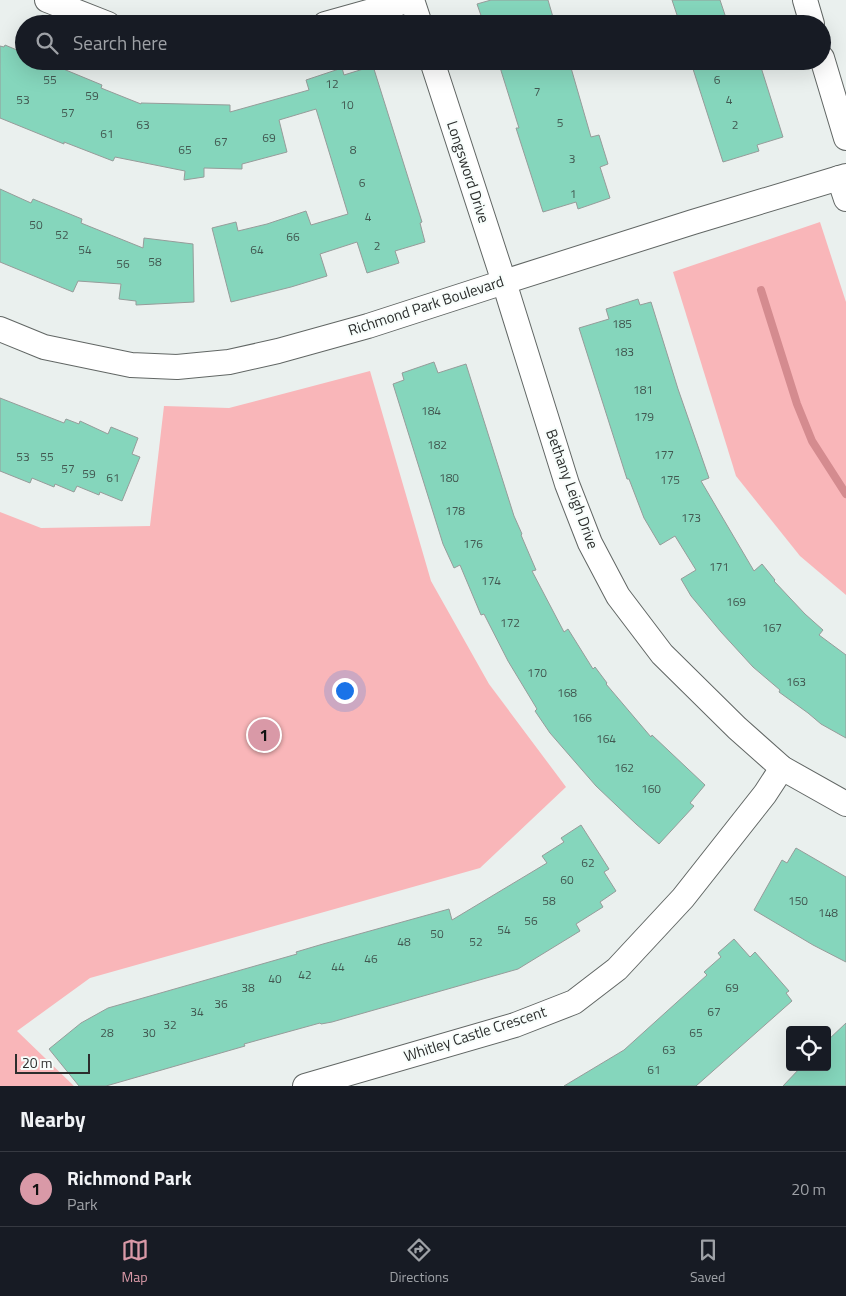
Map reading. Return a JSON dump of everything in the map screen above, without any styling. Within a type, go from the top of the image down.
[{"type":"street","points":[[47,0],[85,15]]},
{"type":"street","points":[[358,15],[412,0],[417,15]]},
{"type":"street","points":[[805,0],[809,15]]},
{"type":"street","name":"Longsword Drive","points":[[435,70],[504,282]]},
{"type":"street","points":[[826,70],[846,138]]},
{"type":"street","name":"Richmond Park Boulevard","points":[[0,329],[44,347],[131,365],[177,367],[229,362],[278,351],[368,326],[693,222],[844,184]]},
{"type":"street","name":"Bethany Leigh Drive","points":[[504,282],[567,484],[590,543],[618,596],[662,654],[737,728],[782,768],[846,804]]},
{"type":"street","name":"Whitley Castle Crescent","points":[[305,1086],[515,1025],[574,1002],[617,969],[683,898],[765,794],[782,768]]},
{"type":"shaded area","points":[[820,222],[846,302],[846,595],[800,556],[736,476],[673,272]]},
{"type":"shaded area","points":[[370,371],[431,581],[489,684],[566,787],[480,868],[90,978],[17,1031],[74,1086],[0,1086],[0,512],[41,528],[150,526],[164,406],[229,408]]},
{"type":"building","points":[[491,0],[548,0],[552,15],[481,15],[477,4]]},
{"type":"building","points":[[672,0],[720,0],[725,15],[677,15]]},
{"type":"building","points":[[5,45],[15,49],[15,70],[66,70],[102,85],[101,88],[141,104],[230,105],[230,112],[309,90],[306,80],[336,70],[343,70],[344,75],[360,70],[374,70],[422,222],[420,223],[425,242],[395,251],[399,263],[367,273],[357,242],[320,254],[327,276],[231,302],[212,228],[236,222],[238,231],[306,211],[311,225],[348,214],[316,109],[279,120],[287,152],[242,164],[242,169],[204,168],[204,177],[184,180],[185,171],[115,157],[113,161],[64,142],[64,144],[0,118],[0,46],[4,47]]},
{"type":"building","points":[[501,70],[572,70],[591,137],[599,135],[608,164],[600,167],[610,198],[578,209],[576,202],[543,212],[516,128],[519,128]]},
{"type":"building","points":[[693,70],[762,70],[783,137],[757,145],[759,151],[723,162]]},
{"type":"building","points":[[0,189],[31,203],[33,199],[82,219],[81,223],[143,248],[144,238],[193,244],[194,302],[136,305],[136,301],[119,299],[121,284],[78,281],[73,292],[0,262]]},
{"type":"building","points":[[638,299],[640,305],[651,302],[678,389],[709,478],[701,481],[754,571],[762,564],[774,581],[823,630],[819,635],[846,655],[846,738],[821,724],[779,692],[780,690],[753,667],[691,596],[681,579],[696,570],[675,536],[660,545],[644,518],[629,479],[627,479],[579,328],[609,319],[606,309]]},
{"type":"building","points":[[434,362],[438,373],[466,364],[514,516],[536,570],[532,571],[564,632],[568,629],[593,669],[595,667],[606,684],[651,737],[652,735],[705,785],[690,803],[694,806],[659,844],[596,786],[550,733],[535,711],[537,709],[508,661],[484,614],[481,615],[460,565],[454,568],[443,544],[393,384],[404,380],[402,373]]},
{"type":"building","points":[[0,398],[64,423],[66,419],[79,424],[80,421],[108,434],[111,427],[138,438],[132,454],[140,457],[122,501],[100,492],[99,495],[77,486],[74,492],[55,484],[54,487],[32,478],[30,483],[0,471]]},
{"type":"building","points":[[581,825],[609,869],[604,872],[616,891],[600,902],[603,907],[576,924],[580,931],[518,969],[332,1022],[320,1023],[244,1044],[245,1046],[106,1086],[79,1086],[49,1049],[81,1023],[108,1008],[297,954],[296,952],[323,944],[449,909],[452,920],[547,863],[542,856],[564,842],[561,838]]},
{"type":"building","points":[[796,848],[846,877],[846,962],[754,910],[782,860],[787,863]]},
{"type":"building","points":[[734,939],[750,957],[755,952],[789,991],[786,993],[792,1001],[696,1086],[564,1086],[624,1050],[707,975],[704,972],[721,957],[718,953]]},
{"type":"building","points":[[846,1023],[846,1086],[783,1086],[797,1071],[831,1071],[831,1037]]},
{"type":"waterway","points":[[761,290],[797,404],[812,441],[846,494]]},
{"type":"place","name":"Richmond Park","points":[[264,735]]}]
